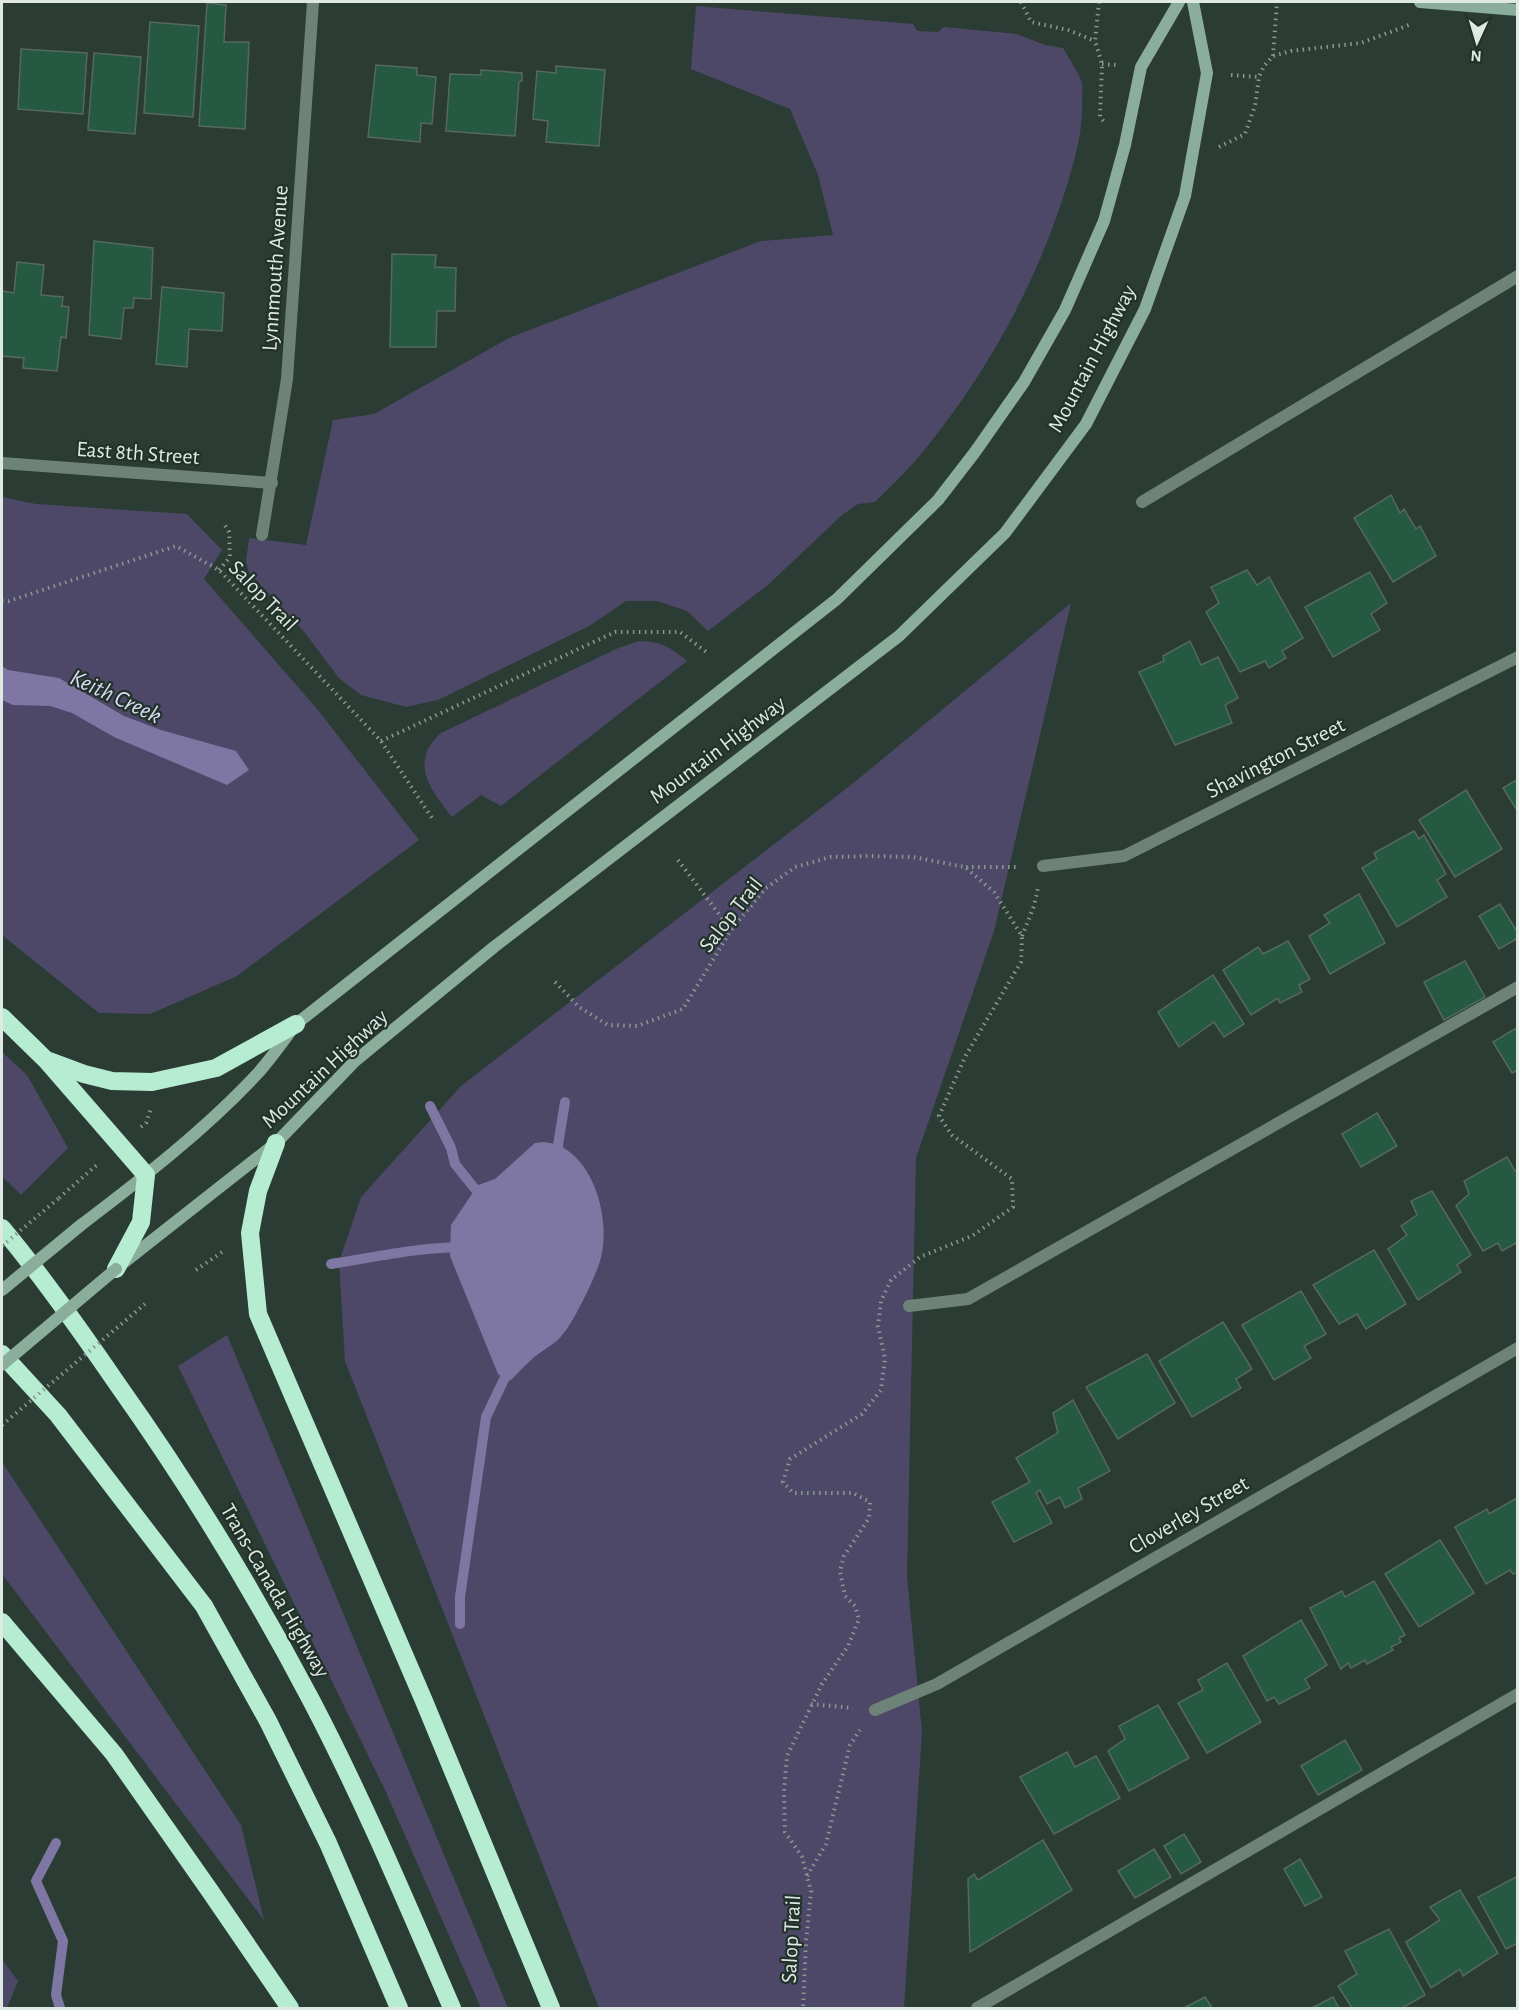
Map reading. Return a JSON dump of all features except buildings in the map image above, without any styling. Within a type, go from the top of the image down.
[{"type":"highway","points":[[2,1017],[47,1061],[146,1175],[141,1222],[116,1269]]},
{"type":"highway","points":[[47,1061],[112,1081],[152,1082],[216,1068],[296,1024]]},
{"type":"highway","points":[[276,1143],[258,1191],[250,1233],[258,1314],[424,1701],[551,2008]]},
{"type":"highway","name":"Trans-Canada Highway","points":[[2,1228],[91,1345],[173,1462],[246,1582],[311,1699],[371,1824],[452,2008]]},
{"type":"highway","points":[[2,1354],[58,1415],[204,1606],[268,1721],[328,1843],[399,2008]]},
{"type":"highway","points":[[2,1622],[114,1755],[290,2008]]},
{"type":"main road","name":"Mountain Highway","points":[[2,1290],[146,1175],[230,1101],[261,1070],[296,1024],[837,599],[938,500],[1024,382],[1065,310],[1104,221],[1125,145],[1141,68],[1179,2]]},
{"type":"main road","name":"Mountain Highway","points":[[2,1365],[116,1269],[276,1143],[355,1061],[494,947],[899,636],[1005,533],[1086,424],[1145,309],[1185,196],[1207,73],[1193,2]]},
{"type":"main road","points":[[1420,2],[1503,5],[1518,10]]},
{"type":"street","name":"Lynnmouth Avenue","points":[[262,535],[288,379],[313,2]]},
{"type":"street","points":[[1142,502],[1518,276]]},
{"type":"street","name":"East 8th Street","points":[[2,463],[272,483]]},
{"type":"street","name":"Shavington Street","points":[[1043,866],[1124,856],[1518,657]]},
{"type":"street","points":[[909,1306],[968,1299],[1518,987]]},
{"type":"street","name":"Cloverley Street","points":[[875,1710],[937,1684],[1518,1348]]},
{"type":"street","points":[[977,2008],[1518,1694]]},
{"type":"path","points":[[1022,2],[1031,22],[1068,30],[1095,41]]},
{"type":"path","points":[[1099,2],[1095,41],[1102,64]]},
{"type":"path","points":[[1273,56],[1278,2]]},
{"type":"path","points":[[1192,162],[1245,134],[1255,105],[1259,77],[1264,66],[1273,56],[1291,51],[1360,43],[1416,22]]},
{"type":"path","points":[[219,570],[230,557],[229,532],[223,522]]},
{"type":"path","name":"Salop Trail","points":[[2,601],[9,601],[176,546],[219,570],[381,741],[434,821]]},
{"type":"path","points":[[381,741],[615,632],[680,632],[709,654]]},
{"type":"path","name":"Salop Trail","points":[[555,982],[579,1007],[608,1025],[637,1026],[683,1009],[731,930],[765,889],[795,867],[831,857],[913,858],[965,867],[1043,866]]},
{"type":"path","points":[[678,860],[731,930]]},
{"type":"path","points":[[1022,936],[1034,906],[1043,866]]},
{"type":"path","points":[[146,1123],[153,1103]]},
{"type":"path","points":[[2,1246],[100,1162]]},
{"type":"path","points":[[2,1425],[145,1304]]},
{"type":"path","name":"Salop Trail","points":[[803,2008],[811,1891],[802,1857],[785,1832],[784,1792],[787,1756],[811,1704],[875,1710]]},
{"type":"path","points":[[807,1876],[826,1844],[850,1745],[875,1710]]},
{"type":"shaded area","points":[[696,6],[913,24],[917,31],[938,32],[944,27],[1017,34],[1045,45],[1063,48],[1082,84],[1080,132],[1071,172],[1056,218],[1027,288],[1010,322],[971,387],[949,419],[907,470],[875,502],[858,504],[842,515],[769,584],[708,631],[687,611],[657,601],[626,601],[589,626],[438,700],[406,707],[361,695],[339,678],[305,633],[249,572],[246,562],[249,538],[306,545],[333,420],[374,414],[509,338],[761,241],[833,235],[818,175],[790,109],[691,69]]},
{"type":"shaded area","points":[[2,497],[36,504],[187,514],[222,550],[204,579],[318,710],[419,840],[237,976],[150,1014],[99,1013],[2,935]]},
{"type":"shaded area","points":[[1071,603],[994,931],[916,1158],[907,1576],[922,1732],[904,2008],[599,2008],[345,1361],[339,1262],[361,1197],[461,1086],[856,781]]},
{"type":"shaded area","points":[[639,641],[654,642],[665,646],[687,661],[501,806],[481,795],[452,817],[431,786],[424,765],[431,744],[441,733],[616,649]]},
{"type":"shaded area","points":[[2,666],[8,670],[59,678],[124,716],[161,730],[236,751],[249,770],[227,785],[114,737],[72,713],[50,706],[13,705],[2,700]]},
{"type":"shaded area","points":[[2,1052],[27,1075],[68,1148],[21,1195],[2,1176]]},
{"type":"shaded area","points":[[544,1142],[560,1146],[574,1156],[592,1182],[602,1214],[603,1246],[594,1278],[568,1328],[560,1338],[535,1357],[511,1380],[498,1374],[450,1256],[451,1225],[478,1185],[495,1179],[535,1143]]},
{"type":"shaded area","points":[[227,1335],[508,2008],[481,2008],[385,1790],[178,1366]]},
{"type":"shaded area","points":[[2,1462],[241,1825],[264,1920],[2,1574]]},
{"type":"shaded area","points":[[2,1959],[18,1981],[7,2008],[2,2008]]},
{"type":"waterway","points":[[558,1158],[565,1102]]},
{"type":"waterway","points":[[430,1106],[451,1148],[455,1164],[475,1189],[488,1197]]},
{"type":"waterway","points":[[331,1264],[415,1251],[465,1247]]},
{"type":"waterway","points":[[460,1624],[460,1597],[486,1417],[510,1367]]},
{"type":"waterway","name":"Keith Creek","points":[[56,1843],[36,1881],[63,1941],[56,1995],[60,2008]]}]
